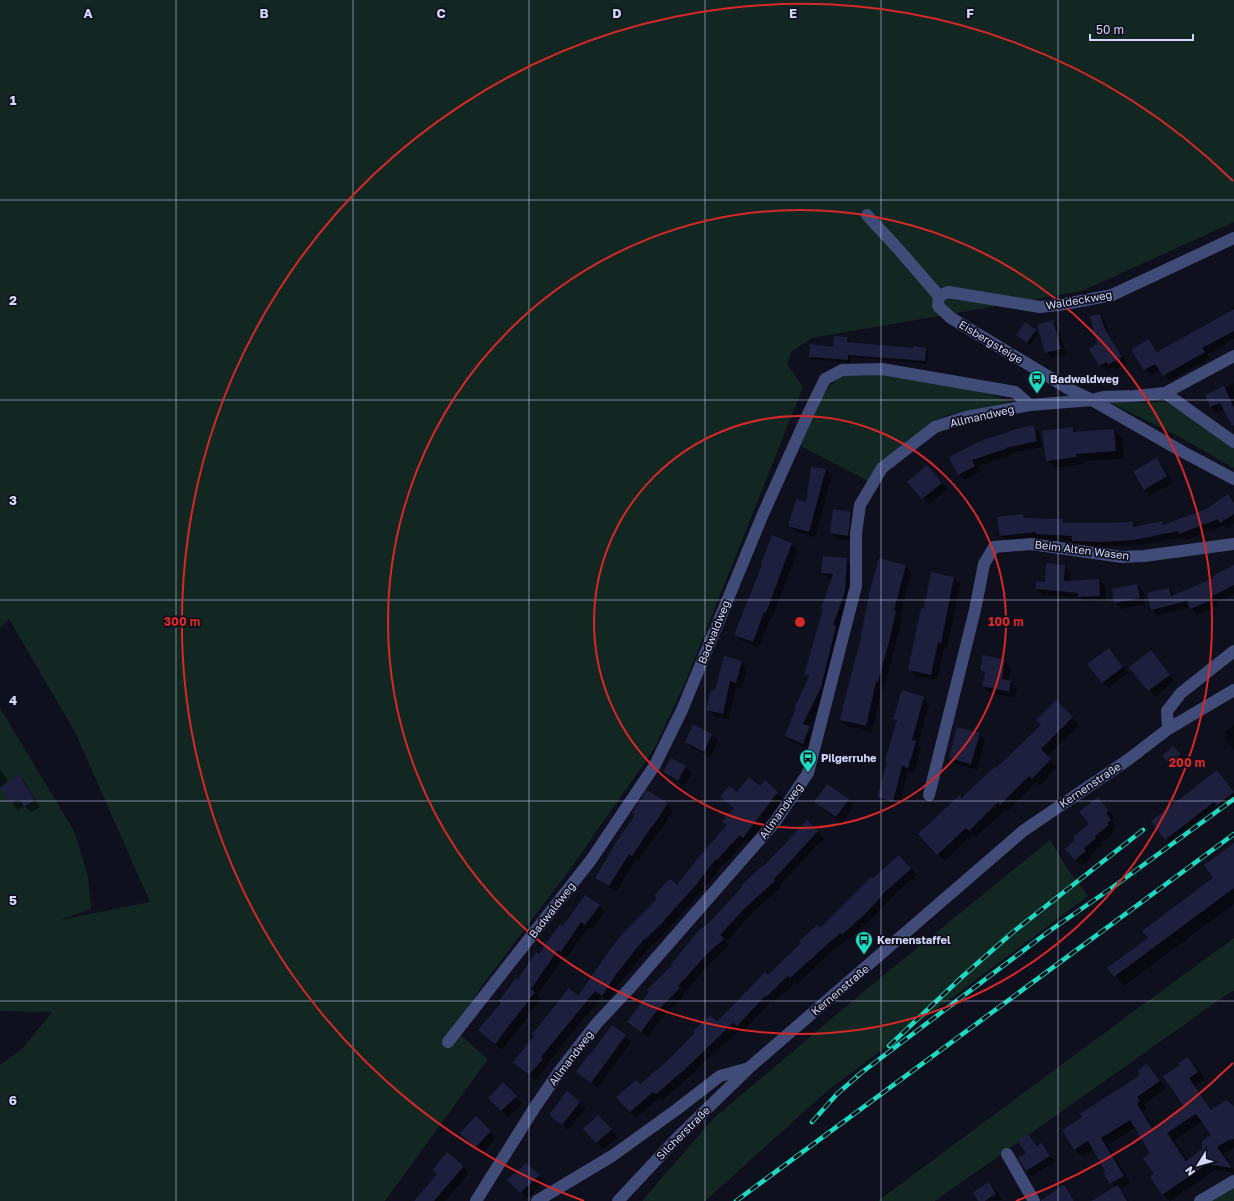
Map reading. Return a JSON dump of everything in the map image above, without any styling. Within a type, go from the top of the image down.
[{"type":"street","name":"Eisbergsteige","points":[[867,215],[939,296],[938,306],[951,318],[1069,388],[1234,479]]},
{"type":"street","name":"Waldeckweg","points":[[939,296],[948,292],[1040,306],[1065,304],[1112,295],[1234,238]]},
{"type":"street","points":[[1234,356],[1165,393],[1234,442]]},
{"type":"street","name":"Badwaldweg","points":[[448,1042],[591,860],[656,765],[682,710],[763,514],[808,412],[825,379],[842,370],[882,369],[1015,392],[1030,405]]},
{"type":"street","name":"Allmandweg","points":[[476,1201],[535,1107],[559,1072],[597,1023],[629,989],[775,822],[808,773],[856,586],[856,533],[860,505],[882,468],[935,427],[966,417],[1030,405],[1092,400],[1103,397],[1165,393]]},
{"type":"street","name":"Beim Alten Wasen","points":[[929,796],[975,610],[984,564],[994,547],[1032,544],[1122,557],[1144,556],[1234,544]]},
{"type":"street","points":[[1168,729],[1166,711],[1181,693],[1234,651]]},
{"type":"street","name":"Kernenstraße","points":[[537,1201],[612,1156],[720,1076],[750,1067],[1023,831],[1129,759],[1168,729],[1234,690]]},
{"type":"street","name":"Silcherstraße","points":[[618,1201],[678,1137],[750,1067]]},
{"type":"street","points":[[1007,1154],[1034,1201]]},
{"type":"street","points":[[1200,1201],[1234,1181]]},
{"type":"green space","points":[[0,0],[1234,0],[1234,222],[1082,291],[812,338],[791,352],[787,364],[803,387],[685,683],[654,749],[568,872],[484,983],[453,1029],[488,1059],[385,1201],[0,1201],[0,1065],[22,1049],[52,1012],[0,1011],[0,708],[74,831],[88,876],[91,909],[60,920],[150,902],[75,732],[9,619],[0,628]]},
{"type":"green space","points":[[860,372],[930,381],[987,393],[1010,402],[947,415],[908,440],[876,469],[868,481],[801,446],[816,409],[826,391],[839,378]]},
{"type":"green space","points":[[1165,402],[1189,416],[1234,448],[1234,468],[1180,437],[1111,403]]},
{"type":"green space","points":[[1050,840],[1069,871],[1088,896],[827,1091],[705,1201],[642,1201],[714,1118],[868,988]]},
{"type":"green space","points":[[1234,938],[1234,991],[1226,995],[935,1201],[878,1201],[1107,1031]]},
{"type":"green space","points":[[1234,1187],[1234,1201],[1200,1201]]},
{"type":"building","points":[[1234,309],[1234,331],[1202,348],[1205,352],[1163,376],[1155,364],[1144,370],[1131,350],[1148,339],[1157,352]]},
{"type":"building","points":[[1100,314],[1104,327],[1122,357],[1108,365],[1106,362],[1099,366],[1089,349],[1097,344],[1090,316]]},
{"type":"building","points":[[1053,320],[1061,349],[1045,353],[1037,325]]},
{"type":"building","points":[[1025,322],[1036,330],[1027,343],[1016,335]]},
{"type":"building","points":[[834,336],[848,337],[847,342],[926,348],[925,361],[848,355],[848,360],[809,357],[810,344],[833,347]]},
{"type":"building","points":[[1224,386],[1234,408],[1234,425],[1232,426],[1220,403],[1210,407],[1205,395]]},
{"type":"building","points":[[1034,425],[1037,441],[1006,448],[972,460],[975,466],[958,475],[949,457],[980,441],[1009,431]]},
{"type":"building","points":[[1073,427],[1073,432],[1114,429],[1116,451],[1076,454],[1077,457],[1046,461],[1042,431]]},
{"type":"building","points":[[1157,458],[1167,476],[1144,490],[1133,471]]},
{"type":"building","points":[[927,465],[942,483],[922,499],[907,482]]},
{"type":"building","points":[[811,467],[826,469],[809,532],[788,526],[796,499],[806,502]]},
{"type":"building","points":[[1228,494],[1234,503],[1234,514],[1220,523],[1218,519],[1179,534],[1178,531],[1134,540],[1100,542],[1072,541],[1072,536],[1036,534],[1036,532],[1000,536],[997,517],[1023,514],[1024,518],[1063,519],[1063,523],[1133,522],[1133,527],[1162,521],[1163,525],[1206,509]]},
{"type":"building","points":[[833,509],[851,512],[848,536],[830,533]]},
{"type":"building","points":[[772,535],[792,543],[766,613],[764,612],[753,642],[734,635],[762,565],[761,564]]},
{"type":"building","points":[[823,556],[847,558],[845,591],[833,625],[836,626],[821,687],[803,724],[810,726],[803,744],[785,736],[795,707],[809,676],[804,675],[823,609],[821,608],[833,574],[821,573]]},
{"type":"building","points":[[879,558],[906,565],[894,610],[896,611],[890,638],[878,682],[876,682],[866,726],[840,720],[862,635],[870,590]]},
{"type":"building","points":[[1046,563],[1065,565],[1064,581],[1099,579],[1100,596],[1078,597],[1078,593],[1036,589],[1036,582],[1045,582]]},
{"type":"building","points":[[1234,565],[1234,585],[1211,597],[1212,600],[1190,609],[1187,601],[1151,610],[1147,593],[1169,588],[1171,596],[1214,578],[1213,576]]},
{"type":"building","points":[[931,572],[954,577],[941,643],[938,642],[931,675],[908,670],[921,608],[924,608]]},
{"type":"building","points":[[1137,584],[1140,598],[1114,603],[1112,589]]},
{"type":"building","points":[[1109,648],[1123,667],[1102,683],[1087,664]]},
{"type":"building","points":[[1151,650],[1170,675],[1148,691],[1129,667]]},
{"type":"building","points":[[983,655],[1005,660],[1002,679],[1011,681],[1009,692],[982,686],[985,672],[980,670]]},
{"type":"building","points":[[724,656],[742,661],[736,683],[730,681],[723,714],[706,710],[711,690],[715,690]]},
{"type":"building","points":[[902,690],[924,697],[912,740],[916,741],[912,755],[908,768],[902,766],[893,802],[877,797],[887,762],[885,761],[897,720],[893,719]]},
{"type":"building","points":[[1056,700],[1073,717],[1041,749],[1051,759],[1032,779],[1029,776],[1000,805],[998,802],[969,831],[966,828],[937,855],[918,834],[962,793],[960,799],[995,767],[996,768],[1041,725],[1036,720]]},
{"type":"building","points":[[693,724],[712,734],[704,752],[685,742]]},
{"type":"building","points":[[957,727],[980,733],[971,764],[949,758]]},
{"type":"building","points":[[1173,746],[1181,754],[1169,764],[1162,756]]},
{"type":"building","points":[[671,758],[686,766],[678,781],[663,772]]},
{"type":"building","points":[[1217,770],[1234,792],[1217,805],[1214,802],[1165,840],[1151,821]]},
{"type":"building","points":[[19,774],[35,800],[24,807],[19,799],[11,804],[0,787]]},
{"type":"building","points":[[749,777],[760,786],[765,780],[778,792],[743,838],[740,835],[717,860],[716,859],[696,885],[660,925],[646,939],[645,938],[617,973],[602,996],[595,991],[541,1057],[543,1059],[529,1075],[513,1062],[534,1036],[532,1034],[569,988],[578,996],[622,934],[656,900],[655,895],[668,880],[672,880],[677,885],[727,825],[722,822],[734,808],[720,797],[729,786],[737,792]]},
{"type":"building","points":[[827,784],[849,799],[836,817],[814,802]]},
{"type":"building","points":[[647,790],[668,803],[632,856],[629,854],[609,886],[595,878],[615,844],[635,815],[632,813]]},
{"type":"building","points":[[1098,797],[1109,811],[1106,813],[1111,820],[1107,823],[1109,825],[1095,836],[1096,838],[1084,848],[1086,851],[1075,860],[1065,849],[1075,840],[1073,837],[1089,824],[1079,812]]},
{"type":"building","points":[[807,820],[818,831],[774,879],[775,881],[746,907],[720,935],[724,939],[708,953],[678,986],[680,988],[655,1013],[641,1032],[627,1022],[649,992],[647,990],[672,965],[671,964],[696,933],[712,920],[742,887],[741,886],[762,866],[763,867]]},
{"type":"building","points":[[1234,843],[1234,888],[1114,977],[1107,968],[1148,938],[1142,931],[1213,878],[1204,865]]},
{"type":"building","points":[[899,855],[911,869],[886,891],[867,912],[842,935],[840,933],[790,978],[788,976],[766,997],[765,996],[737,1026],[733,1023],[683,1071],[656,1094],[653,1092],[630,1112],[616,1097],[636,1080],[640,1084],[666,1062],[695,1033],[693,1031],[710,1015],[717,1022],[765,972],[768,975],[801,943],[799,941],[817,925],[820,928],[871,877],[873,878]]},
{"type":"building","points":[[585,895],[600,905],[585,925],[581,922],[561,952],[558,950],[531,989],[535,992],[495,1044],[478,1030],[501,1003],[499,1001],[517,977],[518,979],[536,952],[539,954],[560,924],[563,926]]},
{"type":"building","points":[[612,1025],[626,1035],[591,1083],[576,1072]]},
{"type":"building","points":[[1188,1057],[1198,1072],[1189,1078],[1211,1110],[1226,1100],[1234,1106],[1234,1139],[1229,1140],[1217,1147],[1232,1168],[1207,1164],[1162,1195],[1150,1177],[1154,1174],[1143,1158],[1150,1153],[1130,1120],[1101,1138],[1124,1176],[1110,1184],[1103,1172],[1105,1171],[1088,1141],[1074,1150],[1062,1130],[1082,1117],[1080,1114],[1140,1075],[1137,1071],[1147,1064],[1160,1081],[1137,1097],[1140,1101],[1137,1104],[1152,1128],[1184,1107],[1163,1076],[1180,1065],[1178,1063]],"holes":[[[1196,1114],[1211,1135],[1202,1141],[1202,1149],[1186,1161],[1167,1133]]]},
{"type":"building","points":[[503,1082],[517,1096],[501,1111],[488,1098]]},
{"type":"building","points":[[567,1091],[580,1102],[562,1125],[549,1115]]},
{"type":"building","points":[[598,1115],[612,1129],[596,1143],[583,1129]]},
{"type":"building","points":[[476,1116],[491,1131],[475,1148],[460,1133]]},
{"type":"building","points":[[1027,1133],[1037,1146],[1042,1143],[1050,1156],[1026,1171],[1018,1158],[1026,1153],[1017,1140]]},
{"type":"building","points":[[447,1152],[464,1166],[434,1201],[414,1201],[437,1174],[432,1170]]},
{"type":"building","points":[[526,1163],[540,1175],[520,1193],[507,1180]]},
{"type":"building","points":[[989,1182],[996,1194],[985,1201],[978,1201],[973,1192]]},
{"type":"building","points":[[1064,1185],[1074,1201],[1041,1201],[1041,1200]]},
{"type":"building","points":[[1118,1185],[1127,1201],[1091,1201]]},
{"type":"railway","points":[[857,1076],[1048,932],[1113,887],[1234,799]]},
{"type":"railway","points":[[889,1046],[963,976],[1013,932],[1143,830]]},
{"type":"railway","points":[[736,1201],[1234,834]]},
{"type":"railway","points":[[812,1122],[837,1094],[860,1074]]},
{"type":"place","name":"Badwaldweg","points":[[1037,394]]},
{"type":"place","name":"Pilgerruhe","points":[[808,773]]},
{"type":"place","name":"Kernenstaffel","points":[[864,955]]}]
